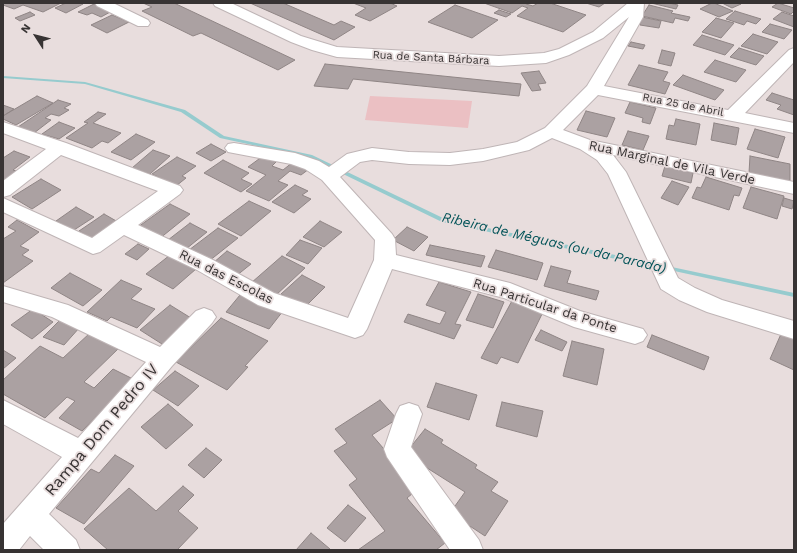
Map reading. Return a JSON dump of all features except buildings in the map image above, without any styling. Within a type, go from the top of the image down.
[{"type":"street","points":[[102,3],[143,23]]},
{"type":"street","name":"Rua de Santa Bárbara","points":[[220,3],[296,39],[317,47],[337,52],[499,61],[546,58],[564,52],[598,35],[637,4]]},
{"type":"street","points":[[335,172],[354,158],[372,154],[409,158],[450,159],[483,155],[523,146],[551,132],[594,89],[636,17],[637,4]]},
{"type":"street","name":"Rua 25 de Abril","points":[[594,89],[733,115],[794,53]]},
{"type":"street","points":[[733,115],[794,128]]},
{"type":"street","points":[[3,127],[173,190],[93,247],[3,204]]},
{"type":"street","name":"Rua Marginal de Vila Verde","points":[[551,132],[586,145],[627,152],[794,188]]},
{"type":"street","points":[[586,145],[604,156],[617,172],[669,283],[687,294],[715,306],[794,330]]},
{"type":"street","points":[[3,191],[60,148]]},
{"type":"street","points":[[234,148],[295,159],[335,172],[385,239],[384,260]]},
{"type":"street","name":"Rua das Escolas","points":[[122,226],[205,265],[266,299],[355,329],[384,260]]},
{"type":"street","name":"Rua Particular da Ponte","points":[[384,260],[510,291],[574,318],[635,335]]},
{"type":"street","points":[[3,294],[60,311],[163,359]]},
{"type":"street","name":"Rampa Dom Pedro IV","points":[[3,546],[163,359],[204,317]]},
{"type":"street","points":[[3,411],[82,454]]},
{"type":"street","points":[[409,414],[397,448],[468,550]]},
{"type":"street","points":[[29,515],[66,550]]},
{"type":"shaded area","points":[[370,96],[472,101],[468,128],[365,120]]},
{"type":"waterway","name":"Ribeira de Méguas (ou da Parada)","points":[[3,77],[85,83],[183,111],[222,137],[310,156],[444,221],[658,266]]},
{"type":"waterway","name":"Ribeira de Méguas (ou da Parada)","points":[[667,268],[794,295]]}]
